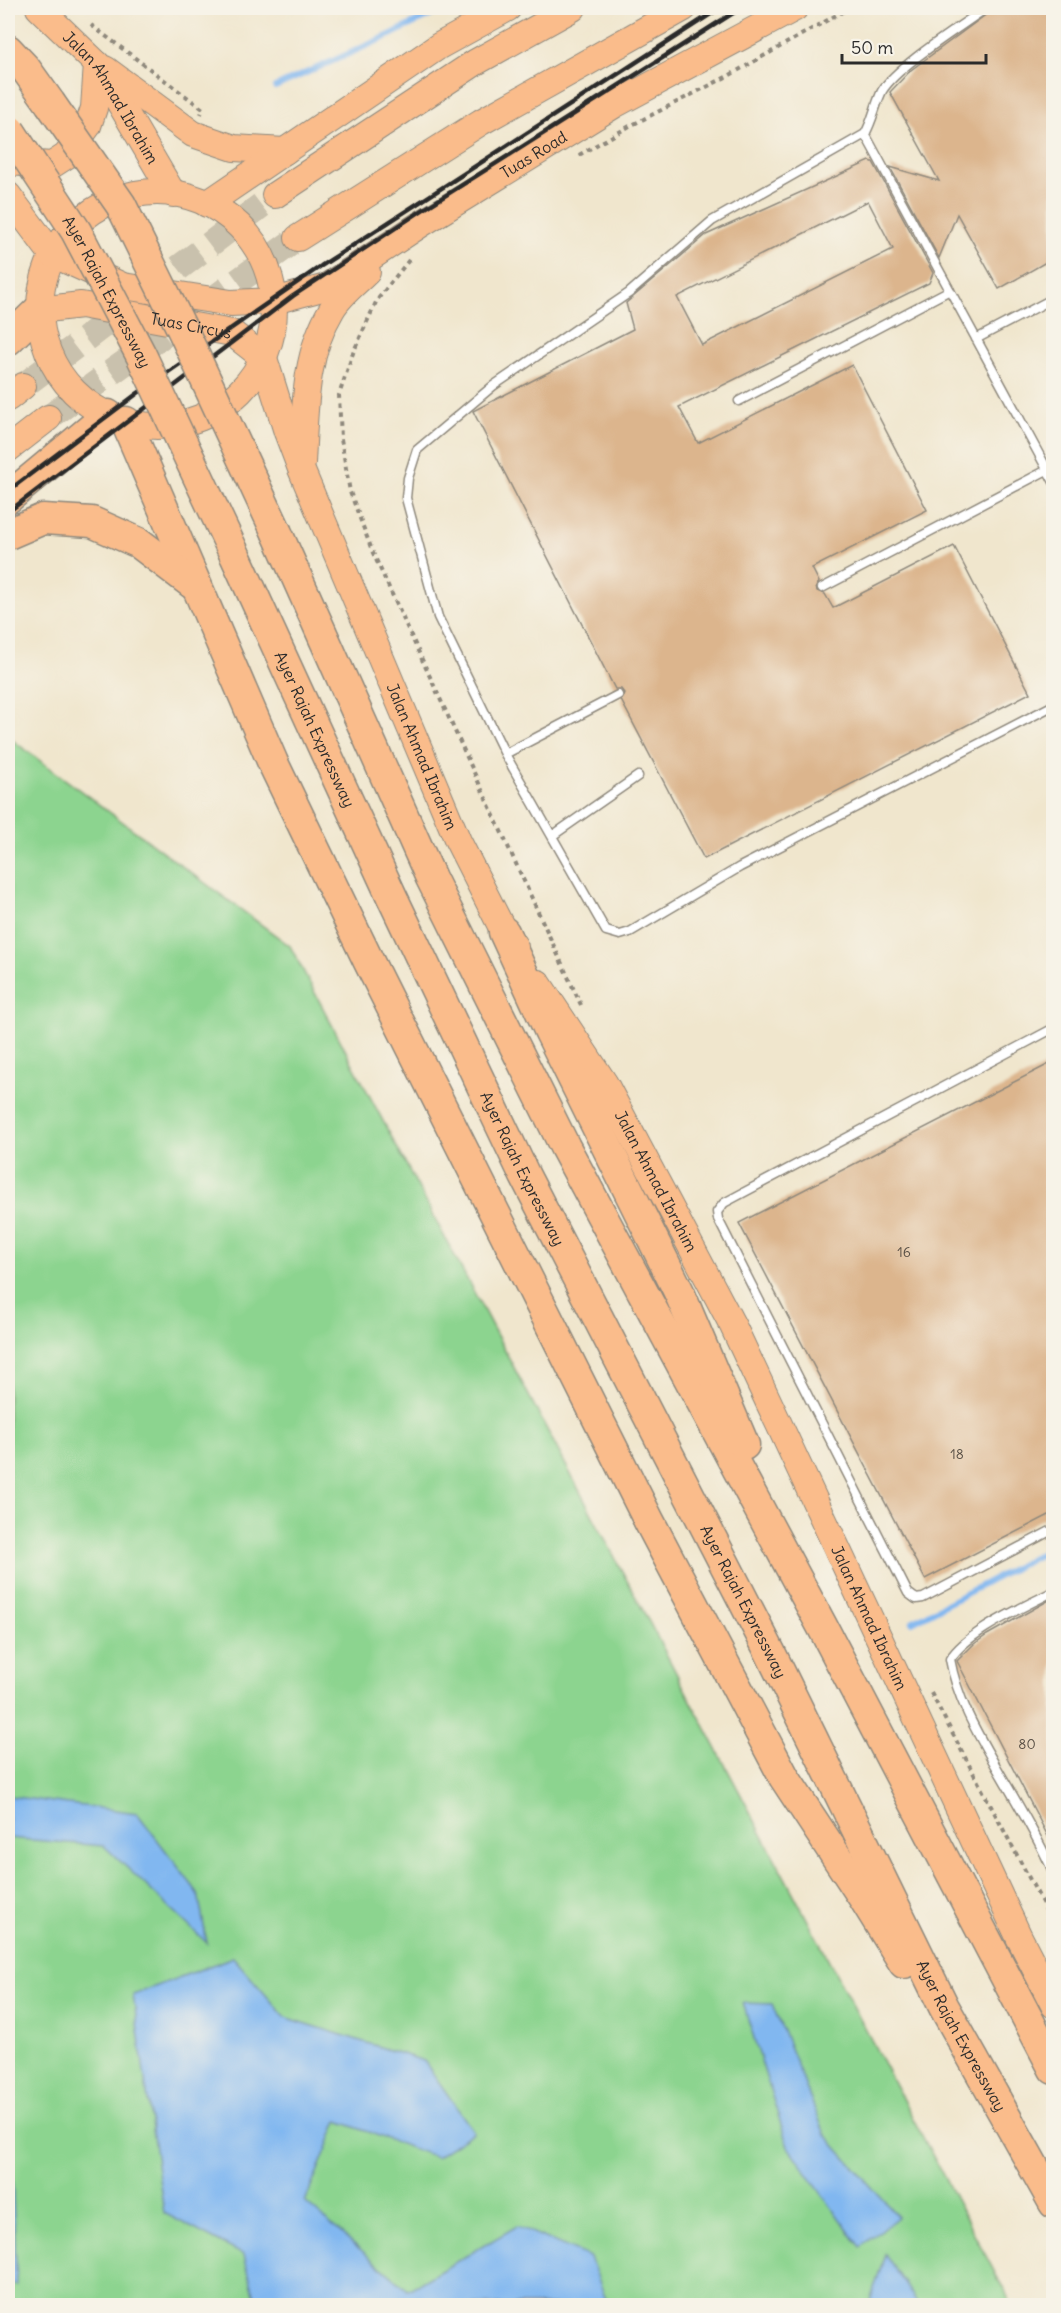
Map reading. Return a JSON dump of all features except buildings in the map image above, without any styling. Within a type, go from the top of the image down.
[{"type":"highway","points":[[8,50],[26,68],[121,206],[184,333],[277,533],[431,878],[560,1137],[822,1626],[1053,2069]]},
{"type":"highway","name":"Ayer Rajah Expressway","points":[[9,130],[76,231],[141,355],[525,1176],[771,1652],[944,2007],[1053,2203]]},
{"type":"highway","points":[[8,340],[39,310]]},
{"type":"highway","points":[[8,498],[117,419],[196,586],[273,763],[374,973],[650,1521],[784,1777],[912,1976],[944,2007]]},
{"type":"highway","points":[[8,534],[43,519],[92,522],[139,543],[196,586]]},
{"type":"highway","points":[[504,932],[550,1032],[679,1292],[822,1626]]},
{"type":"main road","name":"Jalan Ahmad Ibrahim","points":[[39,8],[97,64],[173,194]]},
{"type":"main road","points":[[207,204],[439,46],[507,8]]},
{"type":"main road","points":[[275,195],[476,62],[573,8]]},
{"type":"main road","points":[[298,238],[481,122],[684,8]]},
{"type":"main road","name":"Tuas Road","points":[[274,301],[326,287],[421,224],[614,105],[795,8]]},
{"type":"main road","points":[[97,64],[193,134],[234,148],[285,151]]},
{"type":"main road","points":[[8,162],[52,165],[66,156],[88,126],[94,108],[97,64]]},
{"type":"main road","points":[[158,192],[173,194],[207,204],[228,217],[247,234],[260,254],[270,277],[274,301],[273,330],[264,357],[243,388],[230,401],[207,415],[180,424],[153,426],[117,419],[80,397],[58,373],[44,343],[39,310],[42,285],[52,254],[73,227],[86,215],[108,202],[133,194],[158,192]]},
{"type":"main road","points":[[8,195],[52,254]]},
{"type":"main road","points":[[301,469],[307,387],[315,343],[328,316],[333,307],[379,259],[421,224]]},
{"type":"main road","name":"Tuas Circus","points":[[52,254],[123,286],[231,303],[274,301]]},
{"type":"main road","name":"Tuas Circus","points":[[39,310],[81,304],[232,333],[264,357]]},
{"type":"main road","name":"Jalan Ahmad Ibrahim","points":[[264,357],[286,432],[458,841],[504,932],[606,1084],[733,1326],[1053,2006]]},
{"type":"main road","points":[[8,449],[48,418]]},
{"type":"lane","points":[[986,8],[897,73],[882,92],[873,120],[865,134],[712,221],[629,293],[493,386],[417,450],[408,478],[406,498],[438,617],[505,754],[606,931],[620,935],[630,932],[740,867],[1053,705]]},
{"type":"lane","points":[[865,134],[1053,482]]},
{"type":"lane","points":[[739,401],[950,290]]},
{"type":"lane","points":[[976,339],[1053,298]]},
{"type":"lane","points":[[822,588],[1047,470]]},
{"type":"lane","points":[[505,754],[618,695]]},
{"type":"lane","points":[[552,836],[638,776]]},
{"type":"lane","points":[[1053,1028],[724,1203],[717,1212],[723,1229],[908,1593],[916,1599],[923,1598],[1053,1529]]},
{"type":"lane","points":[[1053,1591],[969,1638],[950,1659],[954,1682],[970,1720],[1039,1840],[1053,1874]]},
{"type":"path","points":[[578,155],[628,126],[730,75],[849,8]]},
{"type":"path","points":[[90,24],[203,109],[193,134]]},
{"type":"path","points":[[414,254],[377,300],[353,353],[339,395],[341,439],[350,492],[373,553],[581,1006]]},
{"type":"path","points":[[931,1692],[1053,1925]]},
{"type":"green space","points":[[8,737],[290,946],[1012,2305],[8,2305]]},
{"type":"water","points":[[8,1796],[137,1813],[198,1893],[207,1943],[104,1846],[8,1838]]},
{"type":"water","points":[[233,1957],[285,2017],[424,2061],[474,2132],[436,2157],[338,2121],[305,2202],[408,2290],[517,2226],[590,2257],[608,2305],[257,2305],[244,2255],[164,2213],[133,1995]]},
{"type":"water","points":[[743,2003],[772,2004],[825,2134],[898,2217],[860,2247],[788,2147]]},
{"type":"water","points":[[8,2127],[10,2129],[17,2285],[8,2284]]},
{"type":"water","points":[[885,2254],[919,2305],[869,2305]]},
{"type":"waterway","points":[[275,87],[445,8]]},
{"type":"waterway","points":[[912,1622],[1054,1547]]},
{"type":"tunnel","points":[[23,386],[275,195]]},
{"type":"tunnel","points":[[48,418],[298,238]]},
{"type":"railway","points":[[8,491],[138,393],[321,266],[720,8]]},
{"type":"railway","points":[[8,512],[293,296],[421,211],[741,8]]}]
